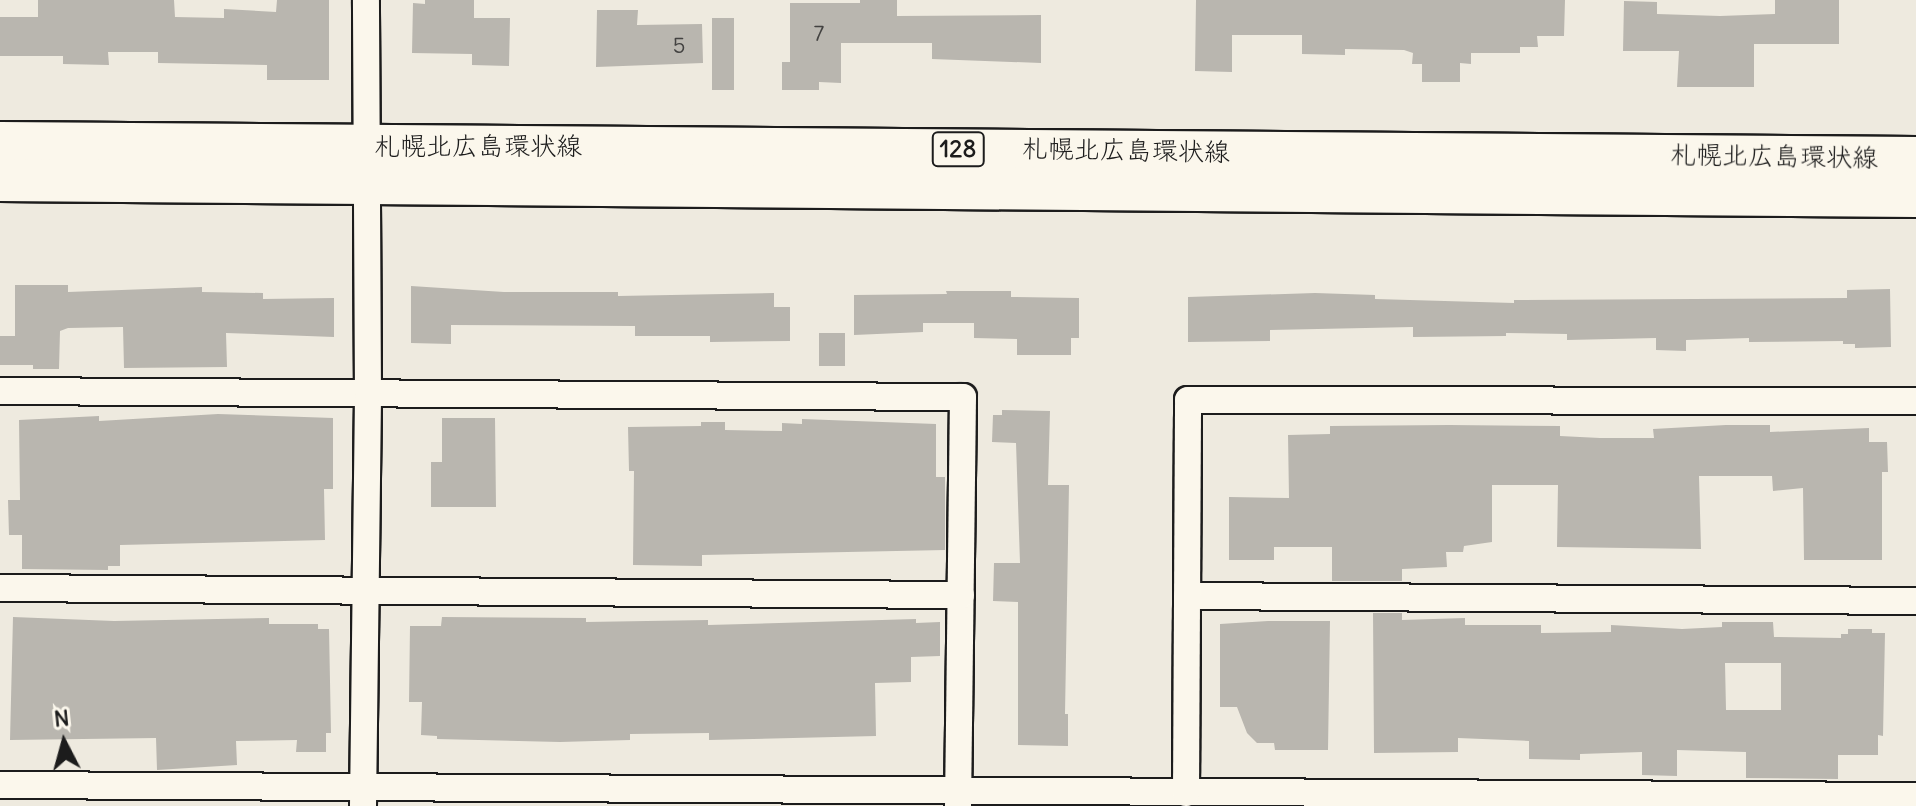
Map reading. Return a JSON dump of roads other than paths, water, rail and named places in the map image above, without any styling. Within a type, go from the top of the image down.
[{"type":"main road","name":"札幌北広島環状線","points":[[0,143],[368,165],[1916,196]]},
{"type":"main road","name":"札幌北広島環状線","points":[[0,180],[368,165],[1916,158]]},
{"type":"street","points":[[363,796],[368,393],[366,0]]},
{"type":"street","points":[[0,391],[963,397],[958,799]]},
{"type":"street","points":[[1186,793],[1188,400],[1916,401]]},
{"type":"street","points":[[0,588],[961,595]]},
{"type":"street","points":[[1187,596],[1916,601]]},
{"type":"street","points":[[0,785],[363,796],[958,799],[1146,799],[1186,793],[1916,796]]}]
